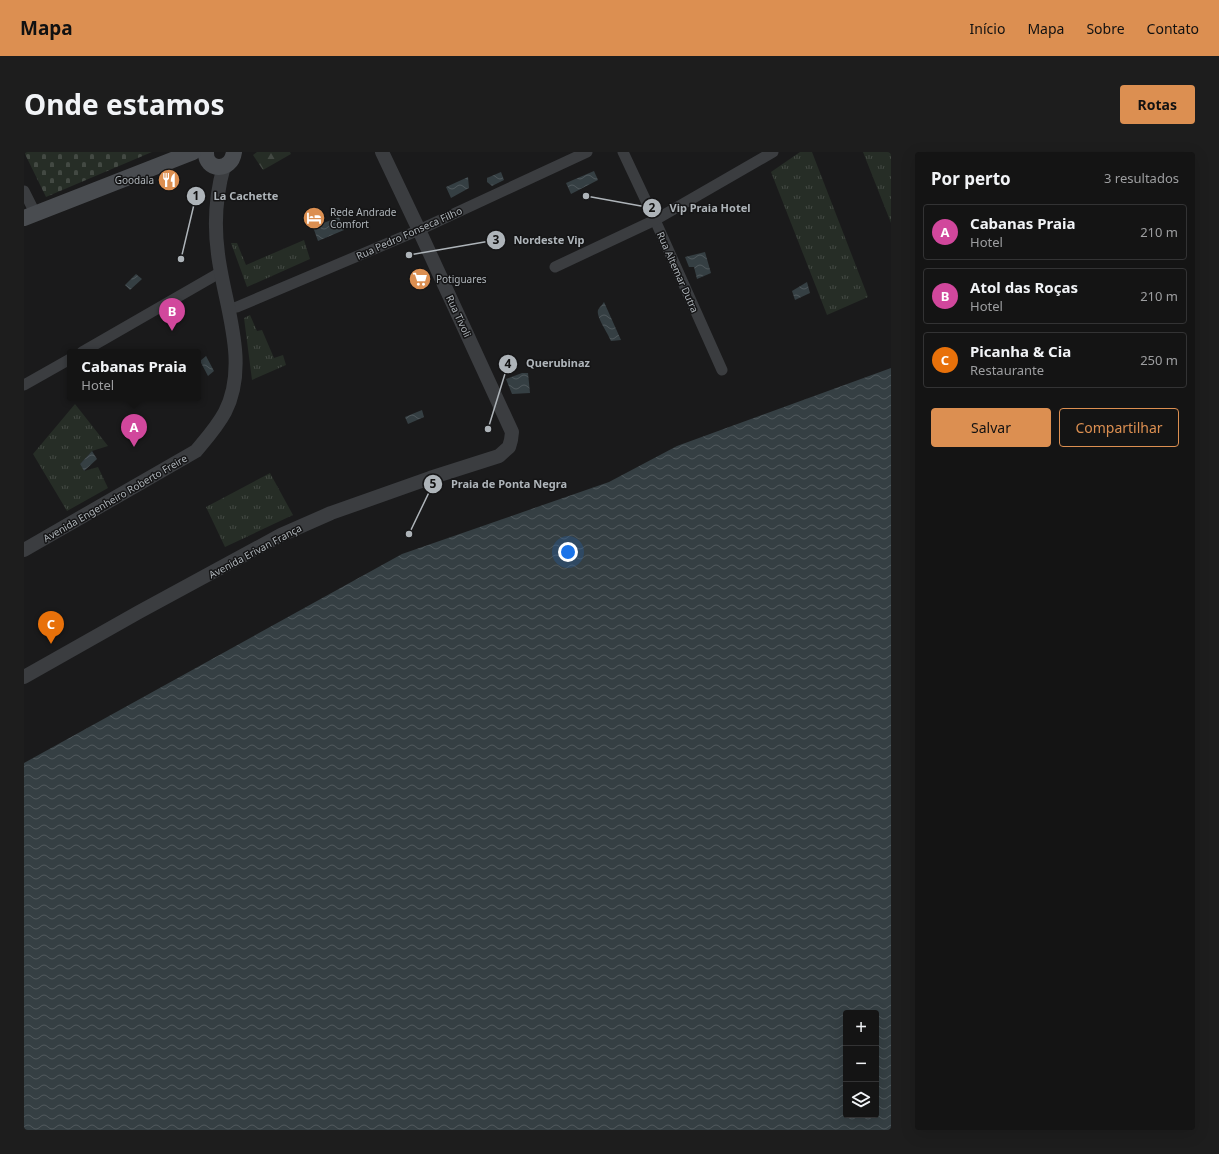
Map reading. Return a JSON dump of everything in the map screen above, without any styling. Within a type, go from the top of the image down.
[{"type":"main road","points":[[30,215],[199,154],[214,166],[219,167],[232,158]]},
{"type":"street","name":"Rua Tivoli","points":[[382,152],[512,432],[509,447],[499,456]]},
{"type":"street","name":"Rua Pedro Fonseca Filho","points":[[228,309],[419,230],[587,152]]},
{"type":"street","name":"Rua Altemar Dutra","points":[[623,152],[722,370]]},
{"type":"street","points":[[555,267],[655,220],[773,152]]},
{"type":"street","name":"Avenida Engenheiro Roberto Freire","points":[[24,550],[196,451],[214,430],[225,412],[231,394],[235,371],[235,349],[221,272],[216,231],[219,184],[232,158]]},
{"type":"street","points":[[24,191],[30,215]]},
{"type":"street","points":[[87,349],[221,272]]},
{"type":"street","points":[[24,385],[67,361]]},
{"type":"street","name":"Avenida Erivan França","points":[[24,677],[280,535],[331,512],[499,456]]},
{"type":"green space","points":[[24,152],[152,152],[46,197]]},
{"type":"green space","points":[[257,152],[290,152],[291,154],[263,170],[253,155]]},
{"type":"green space","points":[[800,152],[812,152],[868,297],[827,315],[771,172]]},
{"type":"green space","points":[[863,152],[891,152],[891,223]]},
{"type":"green space","points":[[304,240],[310,259],[247,287],[231,243],[237,243],[246,265]]},
{"type":"green space","points":[[250,315],[257,331],[262,330],[274,358],[283,355],[286,365],[252,380],[244,318]]},
{"type":"green space","points":[[75,404],[108,446],[92,451],[80,464],[84,471],[98,467],[108,488],[67,511],[33,454]]},
{"type":"green space","points":[[270,473],[293,515],[225,547],[206,507]]},
{"type":"water","points":[[594,171],[598,180],[571,194],[566,183]]},
{"type":"water","points":[[501,172],[504,180],[492,186],[487,182],[487,178]]},
{"type":"water","points":[[468,177],[469,188],[451,198],[446,187]]},
{"type":"water","points":[[339,217],[344,230],[318,241],[313,227]]},
{"type":"water","points":[[705,252],[711,273],[697,279],[694,267],[689,267],[685,257]]},
{"type":"water","points":[[136,274],[142,279],[130,290],[125,285]]},
{"type":"water","points":[[807,282],[810,293],[795,300],[792,291]]},
{"type":"water","points":[[604,302],[621,340],[611,341],[600,321],[598,310]]},
{"type":"water","points":[[206,356],[214,371],[208,376],[201,363],[201,360]]},
{"type":"water","points":[[891,368],[891,1130],[24,1130],[24,763],[402,554],[609,482],[677,446]]},
{"type":"water","points":[[522,373],[528,373],[530,393],[512,394],[506,379]]},
{"type":"water","points":[[422,410],[424,417],[408,424],[405,417]]},
{"type":"water","points":[[92,451],[97,459],[84,471],[80,464]]},
{"type":"place","name":"Goodala","points":[[169,180]]},
{"type":"place","name":"Vip Praia Hotel","points":[[586,196]]},
{"type":"place","name":"Rede Andrade Comfort","points":[[314,218]]},
{"type":"place","name":"Nordeste Vip","points":[[409,255]]},
{"type":"place","name":"La Cachette","points":[[181,259]]},
{"type":"place","name":"Potiguares","points":[[420,279]]},
{"type":"place","name":"Atol das Roças","points":[[172,331]]},
{"type":"place","name":"Querubinaz","points":[[488,429]]},
{"type":"place","name":"Cabanas Praia","points":[[134,447]]},
{"type":"place","name":"Praia de Ponta Negra","points":[[409,534]]},
{"type":"place","name":"Picanha & Cia","points":[[51,644]]}]
